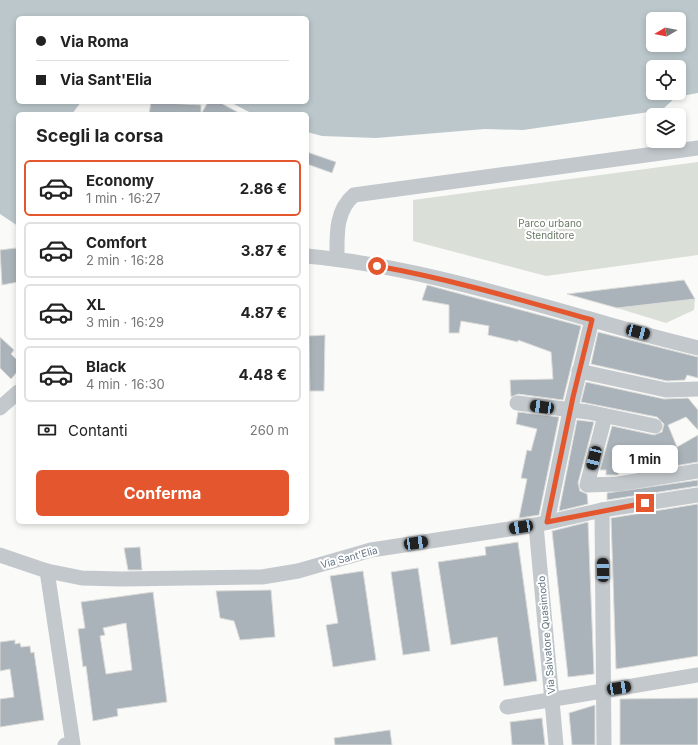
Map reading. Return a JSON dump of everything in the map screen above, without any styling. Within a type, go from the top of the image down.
[{"type":"street","points":[[337,259],[338,224],[341,210],[347,201],[354,195],[698,148]]},
{"type":"street","points":[[309,256],[337,259],[489,290],[592,320],[698,348]]},
{"type":"street","name":"Via Salvatore Quasimodo","points":[[556,745],[542,524],[592,320]]},
{"type":"street","points":[[579,371],[666,390],[698,389]]},
{"type":"street","points":[[0,408],[16,394]]},
{"type":"street","points":[[517,403],[570,411],[588,412],[655,426]]},
{"type":"street","points":[[605,416],[587,485],[618,484],[698,471]]},
{"type":"street","name":"Via Sant'Elia","points":[[0,555],[48,571],[82,578],[121,579],[262,577],[298,571],[370,550],[542,524],[602,510],[698,495]]},
{"type":"street","points":[[602,510],[605,690],[604,745]]},
{"type":"street","points":[[48,571],[73,744],[65,745]]},
{"type":"street","points":[[507,707],[698,675]]},
{"type":"green space","name":"Parco urbano Stenditore","points":[[698,162],[698,255],[546,276],[413,241],[413,200]]},
{"type":"green space","points":[[695,299],[694,310],[666,323],[617,308]]},
{"type":"shaded area","points":[[0,0],[698,0],[698,93],[686,95],[686,60],[646,60],[646,100],[673,100],[664,108],[646,108],[646,112],[523,130],[485,129],[376,138],[322,136],[309,133],[309,112],[249,112],[234,104],[309,104],[309,16],[16,16],[16,104],[80,104],[74,112],[16,112],[16,225],[0,214]]},
{"type":"building","points":[[151,104],[201,105],[201,112],[149,112]]},
{"type":"building","points":[[207,104],[223,104],[237,112],[202,112]]},
{"type":"building","points":[[309,153],[336,162],[332,173],[309,165]]},
{"type":"building","points":[[16,248],[16,282],[2,285],[0,250]]},
{"type":"building","points":[[684,280],[695,299],[617,308],[567,294]]},
{"type":"building","points":[[427,285],[581,326],[563,400],[518,394],[511,397],[510,380],[553,379],[551,352],[518,340],[518,342],[488,335],[489,326],[461,321],[459,333],[449,333],[449,305],[422,300]]},
{"type":"building","points":[[598,332],[698,357],[698,378],[687,375],[685,380],[667,381],[591,364]]},
{"type":"building","points":[[325,335],[324,391],[310,391],[309,336]]},
{"type":"building","points":[[0,337],[14,350],[11,354],[16,359],[16,373],[11,379],[0,368]]},
{"type":"building","points":[[586,382],[664,399],[688,398],[698,410],[698,430],[686,417],[668,425],[677,447],[698,435],[698,462],[663,468],[662,455],[625,448],[618,475],[606,475],[606,470],[600,470],[612,426],[654,435],[662,432],[664,424],[657,417],[581,402]]},
{"type":"building","points":[[518,412],[559,417],[539,515],[519,518],[527,479],[521,478],[527,450],[531,451],[537,429],[516,424]]},
{"type":"building","points":[[577,420],[594,422],[578,483],[580,491],[587,494],[588,504],[559,511]]},
{"type":"building","points":[[698,480],[698,486],[607,500],[607,493]]},
{"type":"building","points":[[698,504],[698,656],[616,669],[611,518]]},
{"type":"building","points":[[588,522],[594,674],[568,677],[552,531]]},
{"type":"building","points":[[518,542],[537,681],[504,686],[497,637],[451,645],[438,562],[486,555],[485,547]]},
{"type":"building","points":[[140,547],[142,570],[128,570],[124,548]]},
{"type":"building","points":[[418,568],[430,651],[403,655],[391,572]]},
{"type":"building","points":[[363,571],[376,660],[333,667],[326,625],[338,623],[330,576]]},
{"type":"building","points":[[271,590],[275,637],[240,640],[234,621],[220,618],[216,591]]},
{"type":"building","points":[[153,592],[167,702],[117,709],[118,716],[93,721],[86,666],[83,667],[78,629],[85,628],[81,602]],"holes":[[[126,623],[132,670],[106,674],[100,636],[105,635],[103,628]]]},
{"type":"building","points":[[15,640],[15,644],[20,643],[21,647],[30,646],[31,653],[34,652],[44,720],[0,727],[0,699],[14,697],[10,669],[0,671],[0,642]]},
{"type":"building","points":[[698,698],[698,745],[620,745],[620,699]]},
{"type":"building","points":[[595,705],[595,745],[572,745],[569,713]]},
{"type":"building","points":[[542,718],[545,745],[512,745],[510,722]]},
{"type":"building","points":[[390,730],[392,745],[335,745],[334,738]]},
{"type":"route","points":[[377,266],[417,273],[489,290],[592,320],[573,397],[547,522],[602,510],[645,503]]}]
